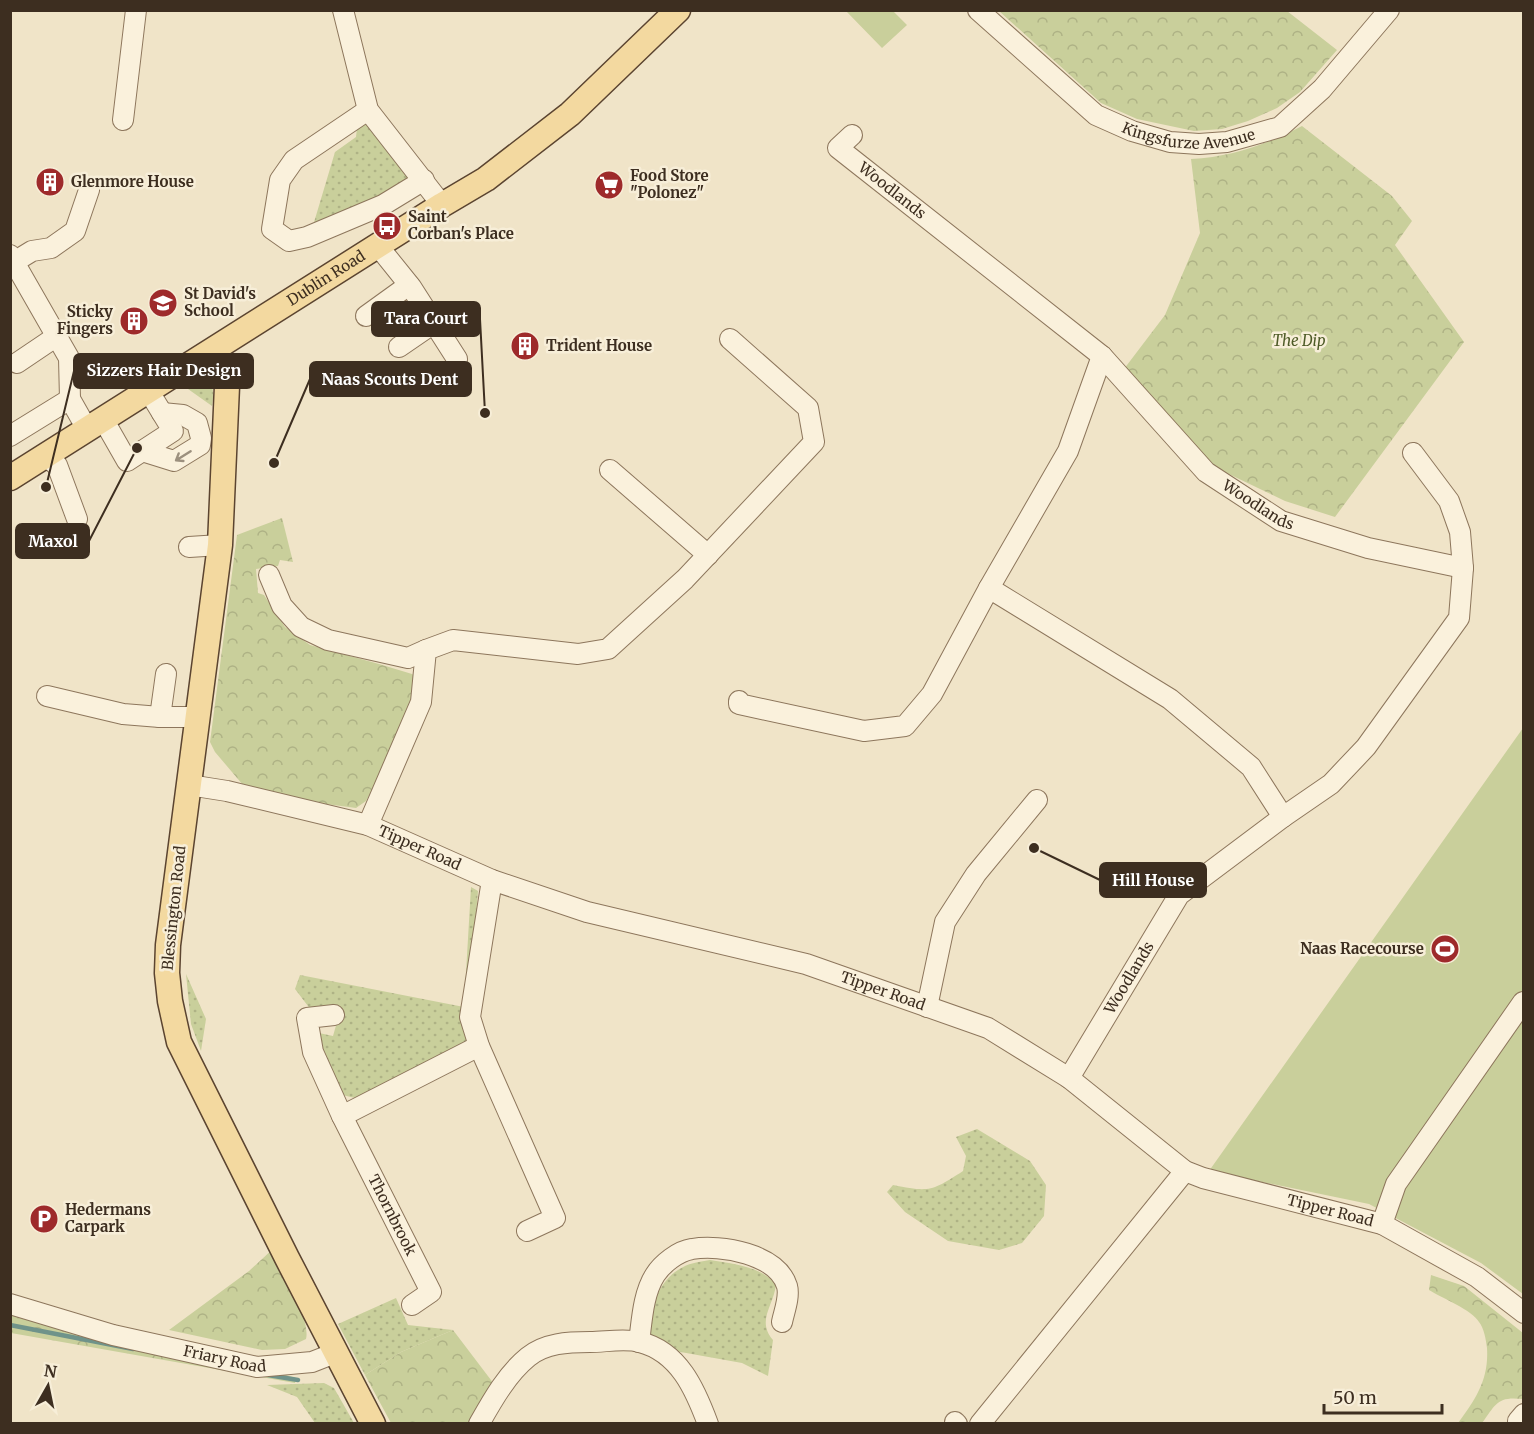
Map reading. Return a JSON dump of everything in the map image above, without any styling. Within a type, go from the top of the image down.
[{"type":"main road","name":"Dublin Road","points":[[10,478],[486,179],[570,114],[678,10]]},
{"type":"main road","name":"Blessington Road","points":[[214,350],[227,386],[220,545],[168,945],[169,992],[179,1042],[373,1424]]},
{"type":"street","points":[[123,120],[136,10]]},
{"type":"street","points":[[343,10],[368,110],[442,205]]},
{"type":"street","name":"Kingsfurze Avenue","points":[[978,10],[1096,115],[1132,131],[1170,142],[1199,144],[1227,142],[1280,127],[1322,89],[1389,10]]},
{"type":"street","points":[[368,110],[294,160],[280,180],[272,228],[289,241],[307,237],[383,205],[423,180]]},
{"type":"street","name":"Woodlands","points":[[852,135],[838,148],[1102,356],[1206,472],[1281,520],[1368,548],[1463,568]]},
{"type":"street","points":[[89,190],[75,231],[51,248],[32,251],[12,259],[69,358],[70,399],[127,461],[173,431],[148,390]]},
{"type":"street","points":[[378,246],[408,285],[457,359]]},
{"type":"street","points":[[366,316],[408,285]]},
{"type":"street","points":[[399,346],[434,323]]},
{"type":"street","points":[[17,363],[57,336]]},
{"type":"street","points":[[269,575],[282,606],[301,627],[328,640],[408,658],[453,640],[578,654],[608,649],[685,579],[814,442],[808,408],[730,339]]},
{"type":"street","points":[[739,701],[738,704],[864,731],[905,726],[932,694],[989,588],[1068,451],[1102,356]]},
{"type":"street","points":[[10,436],[70,399]]},
{"type":"street","points":[[142,451],[174,461],[200,445],[201,438],[197,423],[183,415],[162,413]]},
{"type":"street","name":"Woodlands","points":[[1068,1078],[1179,895],[1331,784],[1366,747],[1459,618],[1463,568],[1460,532],[1449,501],[1413,453]]},
{"type":"street","points":[[46,457],[57,465],[77,519]]},
{"type":"street","points":[[610,470],[708,555]]},
{"type":"street","points":[[189,547],[220,545]]},
{"type":"street","points":[[989,588],[1170,699],[1251,767],[1283,817]]},
{"type":"street","points":[[368,825],[422,702],[426,650]]},
{"type":"street","points":[[160,717],[166,674]]},
{"type":"street","points":[[47,696],[123,714],[196,717]]},
{"type":"street","name":"Tipper Road","points":[[189,785],[227,791],[368,825],[492,880],[587,912],[806,964],[988,1028],[1068,1078],[1185,1171],[1203,1178],[1382,1224],[1478,1277],[1524,1313]]},
{"type":"street","points":[[927,1007],[945,922],[976,874],[1037,800]]},
{"type":"street","points":[[492,880],[470,1017],[479,1046],[555,1218],[526,1231]]},
{"type":"street","points":[[1382,1224],[1396,1184],[1523,1002]]},
{"type":"street","name":"Thornbrook","points":[[334,1015],[307,1018],[313,1052],[342,1116],[431,1292],[412,1305]]},
{"type":"street","points":[[342,1116],[479,1046]]},
{"type":"street","points":[[980,1424],[1185,1171]]},
{"type":"street","points":[[639,1341],[648,1290],[655,1274],[669,1260],[690,1249],[725,1248],[768,1262],[781,1274],[788,1288],[782,1322]]},
{"type":"street","name":"Friary Road","points":[[10,1304],[113,1335],[257,1367],[312,1362],[335,1353]]},
{"type":"street","points":[[479,1424],[517,1368],[543,1347],[567,1342],[639,1341],[664,1352],[680,1367],[699,1399],[708,1424]]},
{"type":"street","points":[[1521,1424],[1518,1421],[1524,1414]]},
{"type":"green space","points":[[846,11],[893,11],[907,25],[882,48]]},
{"type":"green space","points":[[999,11],[1287,11],[1337,50],[1300,92],[1277,108],[1248,121],[1222,129],[1194,131],[1137,119],[1101,103]]},
{"type":"green space","points":[[368,123],[409,173],[409,182],[312,229],[335,152],[356,137],[360,124]]},
{"type":"green space","name":"The Dip","points":[[1302,126],[1392,196],[1412,221],[1395,245],[1464,342],[1335,517],[1285,501],[1210,465],[1124,369],[1165,315],[1200,233],[1191,159],[1221,156],[1249,148]]},
{"type":"green space","points":[[201,375],[206,375],[212,386],[212,406],[188,389],[175,388]]},
{"type":"green space","points":[[282,518],[293,562],[280,560],[278,566],[256,569],[258,593],[264,595],[285,627],[310,645],[412,674],[418,678],[416,690],[398,736],[376,783],[366,801],[356,808],[326,804],[243,785],[215,752],[210,742],[237,535]]},
{"type":"green space","name":"Naas Racecourse","points":[[1523,728],[1523,1294],[1481,1263],[1369,1204],[1209,1171]]},
{"type":"green space","points":[[471,887],[478,891],[467,1020],[474,1043],[355,1098],[338,1094],[321,1047],[319,1033],[333,1036],[337,1022],[311,1010],[295,989],[300,975],[464,1007]]},
{"type":"green space","points":[[186,974],[206,1019],[201,1051],[191,1024]]},
{"type":"green space","points":[[977,1129],[1030,1161],[1046,1185],[1044,1216],[1022,1243],[999,1250],[948,1241],[905,1212],[887,1192],[893,1185],[915,1189],[936,1187],[963,1171],[966,1156],[956,1137]]},
{"type":"green space","points":[[275,1247],[300,1307],[306,1339],[285,1349],[262,1350],[169,1330],[249,1271]]},
{"type":"green space","points":[[710,1260],[754,1270],[770,1278],[776,1284],[766,1319],[768,1333],[773,1340],[768,1376],[742,1363],[675,1351],[650,1338],[651,1310],[665,1282],[671,1275],[686,1266]]},
{"type":"green space","points":[[1431,1275],[1464,1286],[1523,1333],[1523,1399],[1502,1400],[1482,1423],[1458,1423],[1476,1397],[1486,1369],[1487,1348],[1483,1331],[1479,1322],[1470,1313],[1429,1290]]},
{"type":"green space","points":[[10,1295],[296,1378],[295,1383],[11,1333]]},
{"type":"green space","points":[[396,1298],[408,1325],[453,1330],[401,1352],[365,1375],[338,1324]]},
{"type":"green space","points":[[453,1330],[494,1384],[472,1423],[391,1423],[365,1375],[401,1352]]},
{"type":"green space","points":[[324,1383],[334,1388],[354,1423],[315,1423],[297,1397],[267,1385]]},
{"type":"waterway","points":[[10,1325],[133,1349]]},
{"type":"waterway","points":[[268,1375],[298,1380]]},
{"type":"place","name":"Glenmore House","points":[[50,182]]},
{"type":"place","name":"Food Store \"Polonez\"","points":[[609,185]]},
{"type":"place","name":"Saint Corban's Place","points":[[387,226]]},
{"type":"place","name":"St David's School","points":[[163,303]]},
{"type":"place","name":"Sticky Fingers","points":[[134,321]]},
{"type":"place","name":"Trident House","points":[[525,346]]},
{"type":"place","name":"Tara Court","points":[[485,413]]},
{"type":"place","name":"Maxol","points":[[137,448]]},
{"type":"place","name":"Naas Scouts Dent","points":[[274,463]]},
{"type":"place","name":"Sizzers Hair Design","points":[[46,487]]},
{"type":"place","name":"Hill House","points":[[1034,848]]},
{"type":"place","name":"Naas Racecourse","points":[[1445,949]]},
{"type":"place","name":"Hedermans Carpark","points":[[44,1219]]}]
